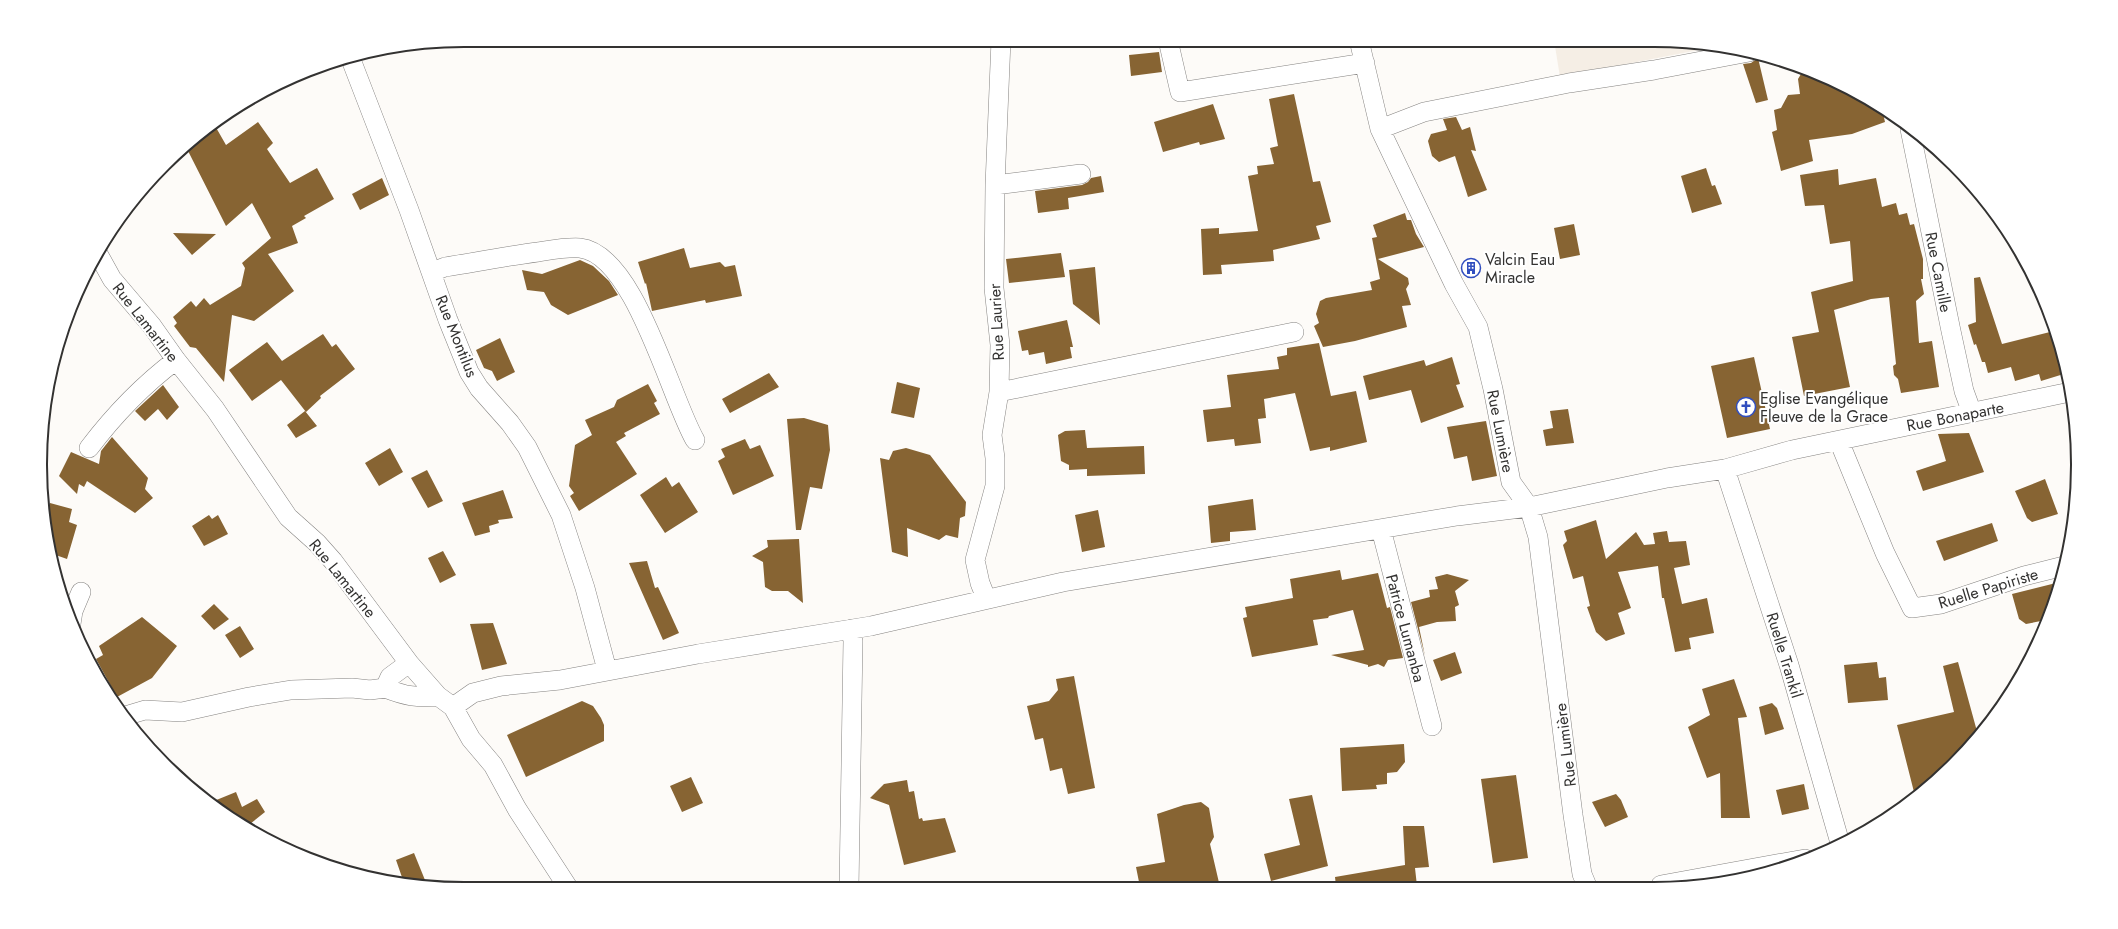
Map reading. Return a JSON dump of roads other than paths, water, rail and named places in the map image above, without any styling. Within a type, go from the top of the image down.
[{"type":"street","name":"Rue Laurier","points":[[986,598],[980,584],[975,560],[995,486],[995,458],[992,434],[999,392],[1000,345],[994,288],[995,185],[1006,47]]},
{"type":"street","points":[[1170,47],[1180,92],[1365,63]]},
{"type":"street","name":"Rue Lumière","points":[[1361,47],[1380,129],[1454,284],[1478,327],[1493,389],[1511,482],[1529,506],[1538,537],[1573,815],[1582,874],[1585,882]]},
{"type":"street","points":[[1380,129],[1424,112],[1569,82],[1654,70],[1734,55]]},
{"type":"street","name":"Rue Montilus","points":[[352,62],[432,272],[448,320],[469,372],[479,388],[510,423],[527,447],[561,514],[585,588],[607,670]]},
{"type":"street","name":"Rue Camille","points":[[1911,136],[1964,392],[1972,413]]},
{"type":"street","points":[[995,185],[1081,174]]},
{"type":"street","points":[[432,272],[445,267],[550,250],[580,248],[598,255],[607,261],[625,286],[641,315],[660,357],[685,422],[695,440]]},
{"type":"street","name":"Rue Lamartine","points":[[101,259],[112,279],[152,326],[176,360],[215,409],[288,517],[317,543],[333,560],[409,664],[445,702],[471,739],[493,765],[517,809],[564,882]]},
{"type":"street","points":[[999,392],[1294,332]]},
{"type":"street","points":[[89,448],[104,428],[145,386],[176,360]]},
{"type":"street","name":"Rue Bonaparte","points":[[445,702],[501,686],[560,680],[607,670],[871,626],[986,598],[1071,581],[1529,506],[1667,478],[1725,469],[1792,450],[2065,393]]},
{"type":"street","name":"Ruelle Papiriste","points":[[1839,441],[1885,553],[1912,608],[1941,604],[2024,576],[2058,567]]},
{"type":"street","name":"Ruelle Trankil","points":[[1725,469],[1789,665],[1839,839]]},
{"type":"street","name":"Patrice Lumanba","points":[[1380,530],[1432,726]]},
{"type":"street","points":[[73,610],[81,592]]},
{"type":"street","points":[[849,882],[852,728],[852,641],[850,629]]},
{"type":"street","points":[[385,688],[390,677],[409,664]]},
{"type":"street","points":[[130,715],[145,710],[182,712],[249,697],[291,690],[352,688],[370,690],[385,688],[419,698],[445,702]]},
{"type":"street","points":[[1701,879],[1764,867]]},
{"type":"place","name":"Valcin Eau Miracle","points":[[1471,268]]},
{"type":"place","name":"Eglise Evangélique Fleuve de la Grace","points":[[1746,407]]}]
